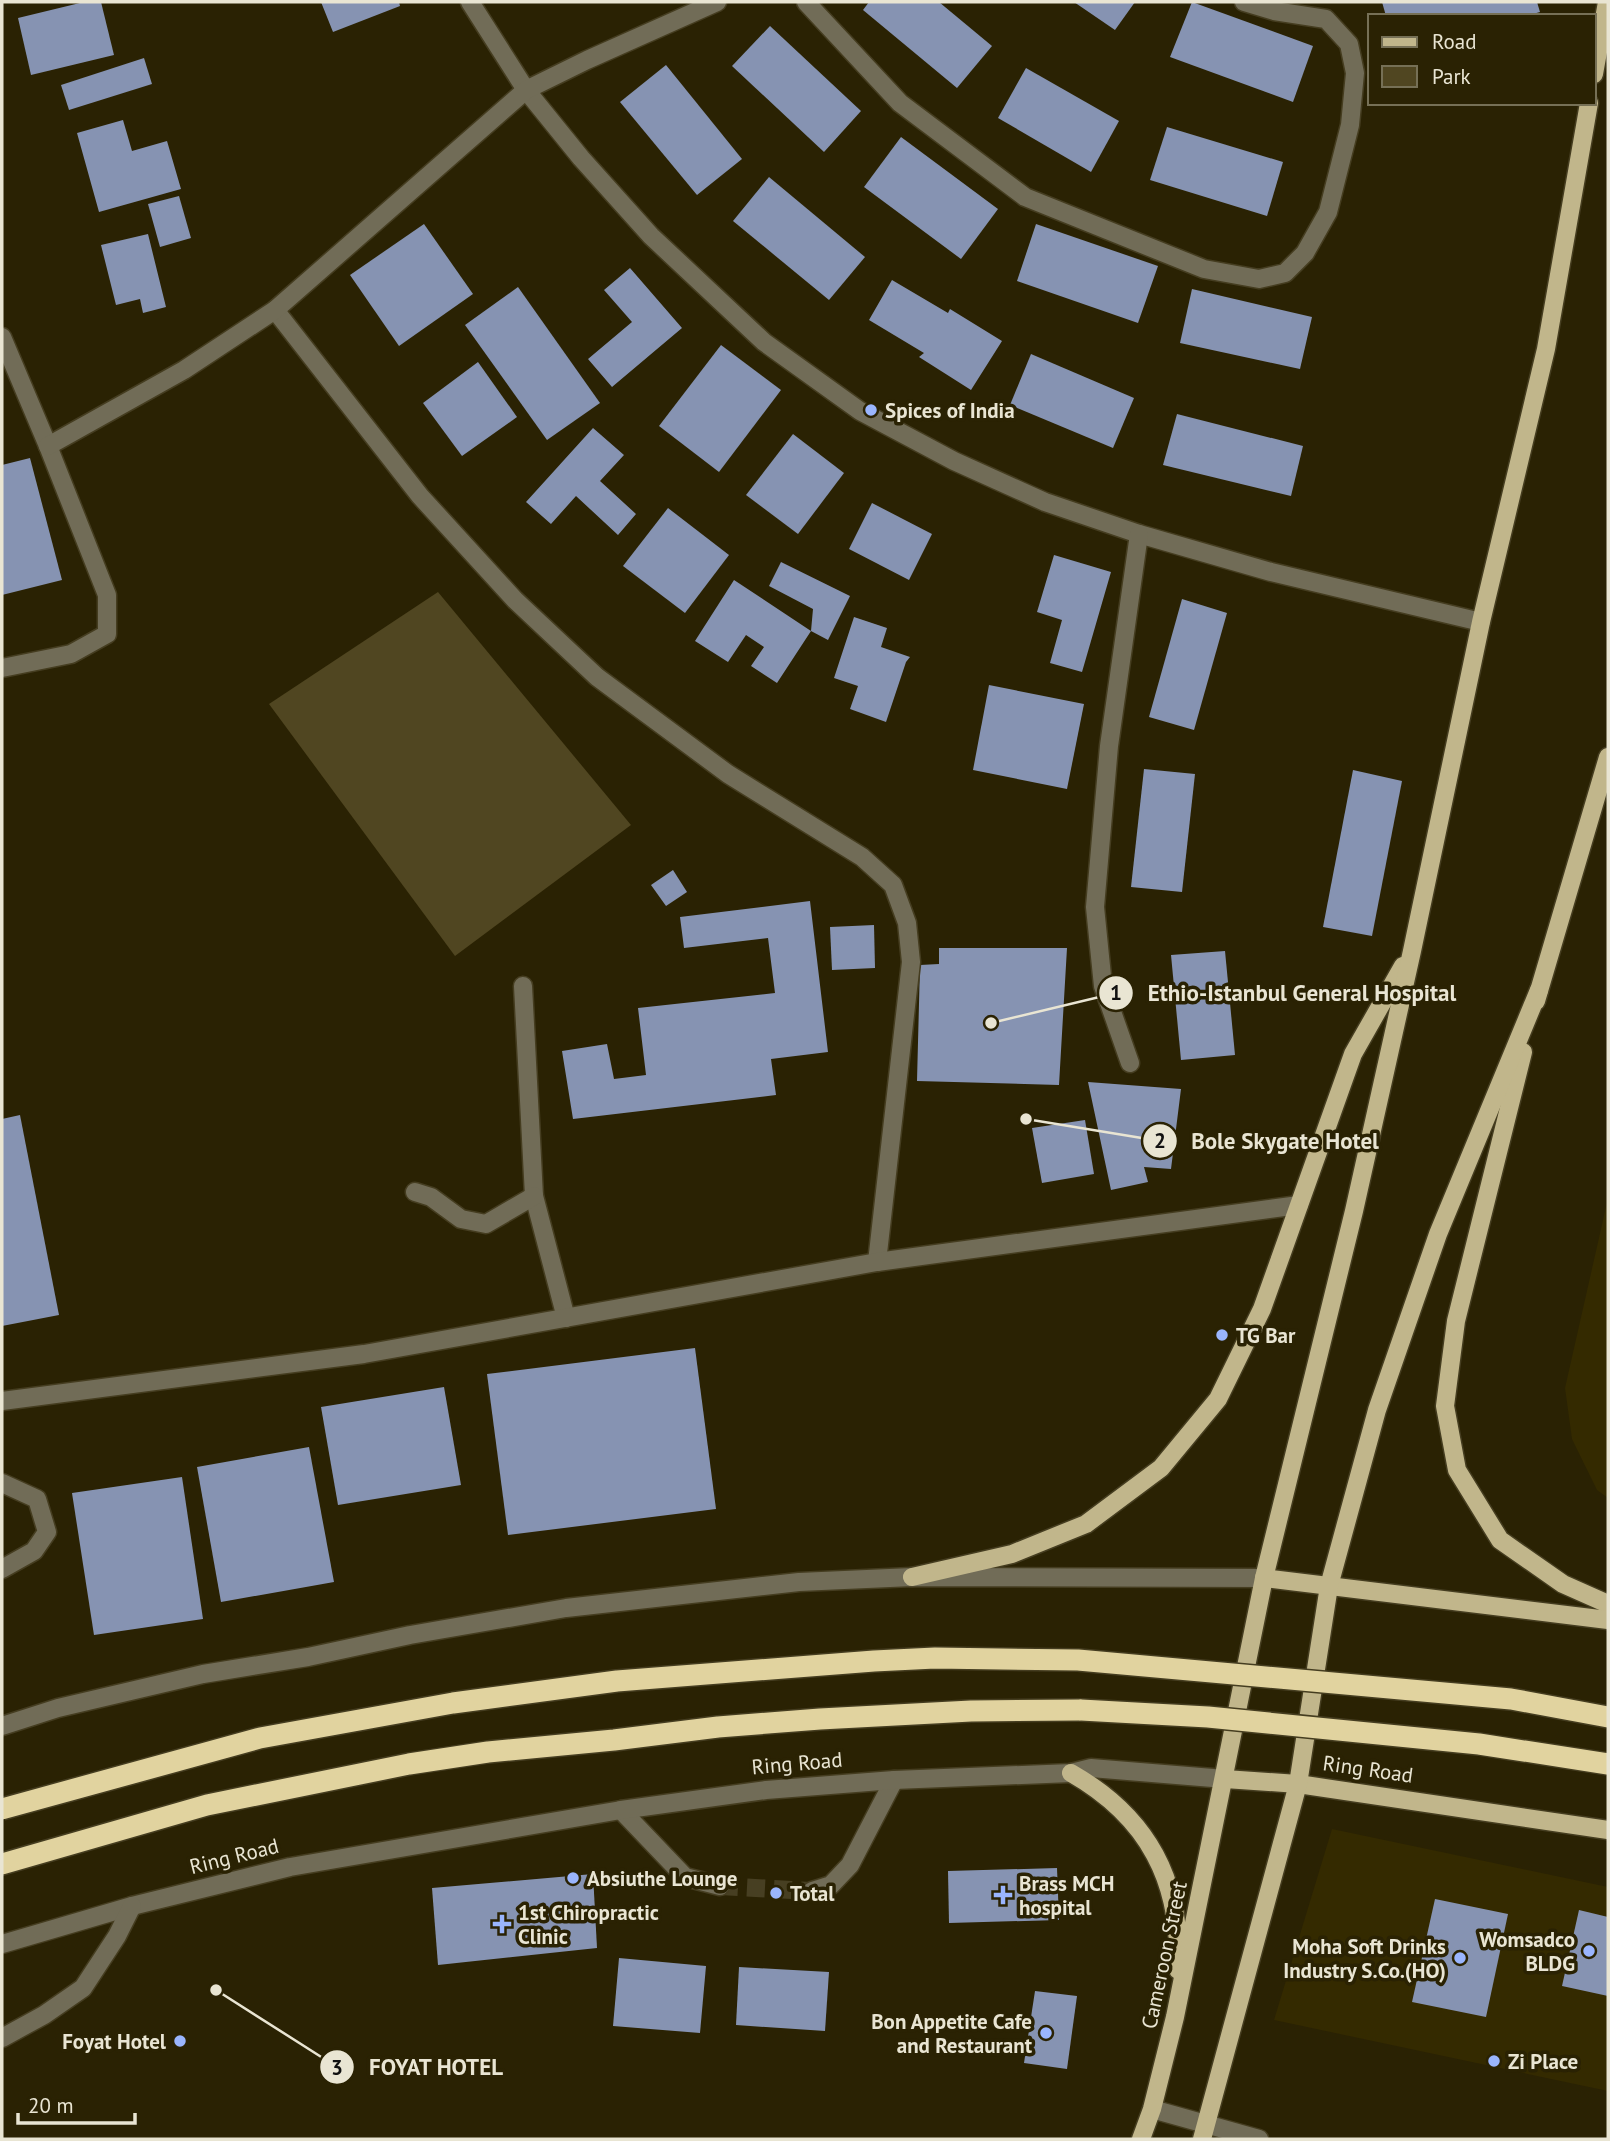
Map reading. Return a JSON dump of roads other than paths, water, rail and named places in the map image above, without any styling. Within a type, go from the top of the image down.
[{"type":"highway","points":[[2,1809],[260,1738],[453,1703],[617,1681],[886,1660],[1078,1660],[1511,1699],[1608,1717]]},
{"type":"highway","name":"Ring Road","points":[[2,1864],[207,1805],[409,1764],[488,1752],[718,1727],[820,1719],[971,1710],[1094,1710],[1208,1717],[1479,1744],[1608,1764]]},
{"type":"main road","points":[[1596,63],[1607,2]]},
{"type":"main road","name":"Cameroon Street","points":[[1141,2139],[1152,2109],[1175,2017],[1264,1578],[1354,1211],[1412,951],[1480,622],[1546,349],[1589,105]]},
{"type":"main road","points":[[1608,757],[1539,990],[1456,1321],[1445,1406],[1457,1470],[1500,1540],[1563,1584],[1608,1604]]},
{"type":"main road","points":[[912,1577],[1012,1554],[1086,1524],[1161,1468],[1218,1399],[1262,1309],[1353,1054],[1412,951]]},
{"type":"main road","points":[[1205,2132],[1298,1784],[1329,1587],[1377,1410],[1438,1234],[1539,990]]},
{"type":"main road","points":[[1264,1578],[1608,1620]]},
{"type":"main road","points":[[1071,1773],[1097,1788],[1125,1812],[1145,1835],[1163,1870],[1175,1912],[1178,1959],[1175,2017]]},
{"type":"main road","name":"Ring Road","points":[[1225,1779],[1298,1784],[1608,1830]]},
{"type":"street","points":[[470,2],[526,90],[581,158],[651,236],[764,342],[860,411],[954,461],[1045,502],[1139,534],[1271,572],[1480,622]]},
{"type":"street","points":[[48,446],[184,370],[275,310],[526,90],[717,2]]},
{"type":"street","points":[[806,2],[900,103],[1026,197],[1204,269],[1259,279],[1285,273],[1305,253],[1328,212],[1350,125],[1355,74],[1349,44],[1326,19],[1274,11],[1244,2]]},
{"type":"street","points":[[275,310],[421,496],[515,600],[597,677],[728,774],[862,857],[892,885],[907,923],[911,962],[877,1262]]},
{"type":"street","points":[[2,337],[107,595],[107,634],[71,654],[2,668]]},
{"type":"street","points":[[1130,1063],[1103,986],[1095,907],[1109,746],[1139,534]]},
{"type":"street","points":[[523,986],[534,1196],[566,1318]]},
{"type":"street","points":[[415,1192],[431,1197],[461,1219],[486,1224],[534,1196]]},
{"type":"street","points":[[2,1401],[364,1354],[877,1262],[1299,1205]]},
{"type":"street","points":[[2,1483],[37,1499],[47,1532],[34,1551],[2,1569]]},
{"type":"street","points":[[2,1726],[58,1708],[203,1674],[566,1608],[799,1582],[912,1577],[1264,1578]]},
{"type":"street","name":"Ring Road","points":[[2,1944],[132,1906],[290,1867],[621,1810],[766,1790],[894,1780],[1071,1773],[1091,1768],[1225,1779]]},
{"type":"street","points":[[812,1891],[831,1885],[850,1865],[894,1780]]},
{"type":"street","points":[[621,1810],[685,1877],[720,1886]]},
{"type":"street","points":[[2,2038],[44,2015],[83,1988],[117,1936],[132,1906]]},
{"type":"street","points":[[1152,2109],[1205,2132],[1259,2139]]},
{"type":"tunnel","points":[[720,1886],[812,1891]]},
{"type":"place","name":"Spices of India","points":[[871,410]]},
{"type":"place","name":"Ethio-Istanbul General Hospital","points":[[991,1023]]},
{"type":"place","name":"Bole Skygate Hotel","points":[[1026,1119]]},
{"type":"place","name":"TG Bar","points":[[1222,1335]]},
{"type":"place","name":"Absiuthe Lounge","points":[[573,1878]]},
{"type":"place","name":"Total","points":[[776,1893]]},
{"type":"place","name":"Brass MCH hospital","points":[[1003,1895]]},
{"type":"place","name":"1st Chiropractic Clinic","points":[[502,1924]]},
{"type":"place","name":"Womsadco BLDG","points":[[1589,1951]]},
{"type":"place","name":"Moha Soft Drinks Industry S.Co.(HO)","points":[[1460,1958]]},
{"type":"place","name":"FOYAT HOTEL","points":[[216,1990]]},
{"type":"place","name":"Bon Appetite Cafe and Restaurant","points":[[1046,2033]]},
{"type":"place","name":"Foyat Hotel","points":[[180,2041]]},
{"type":"place","name":"Zi Place","points":[[1494,2061]]}]
